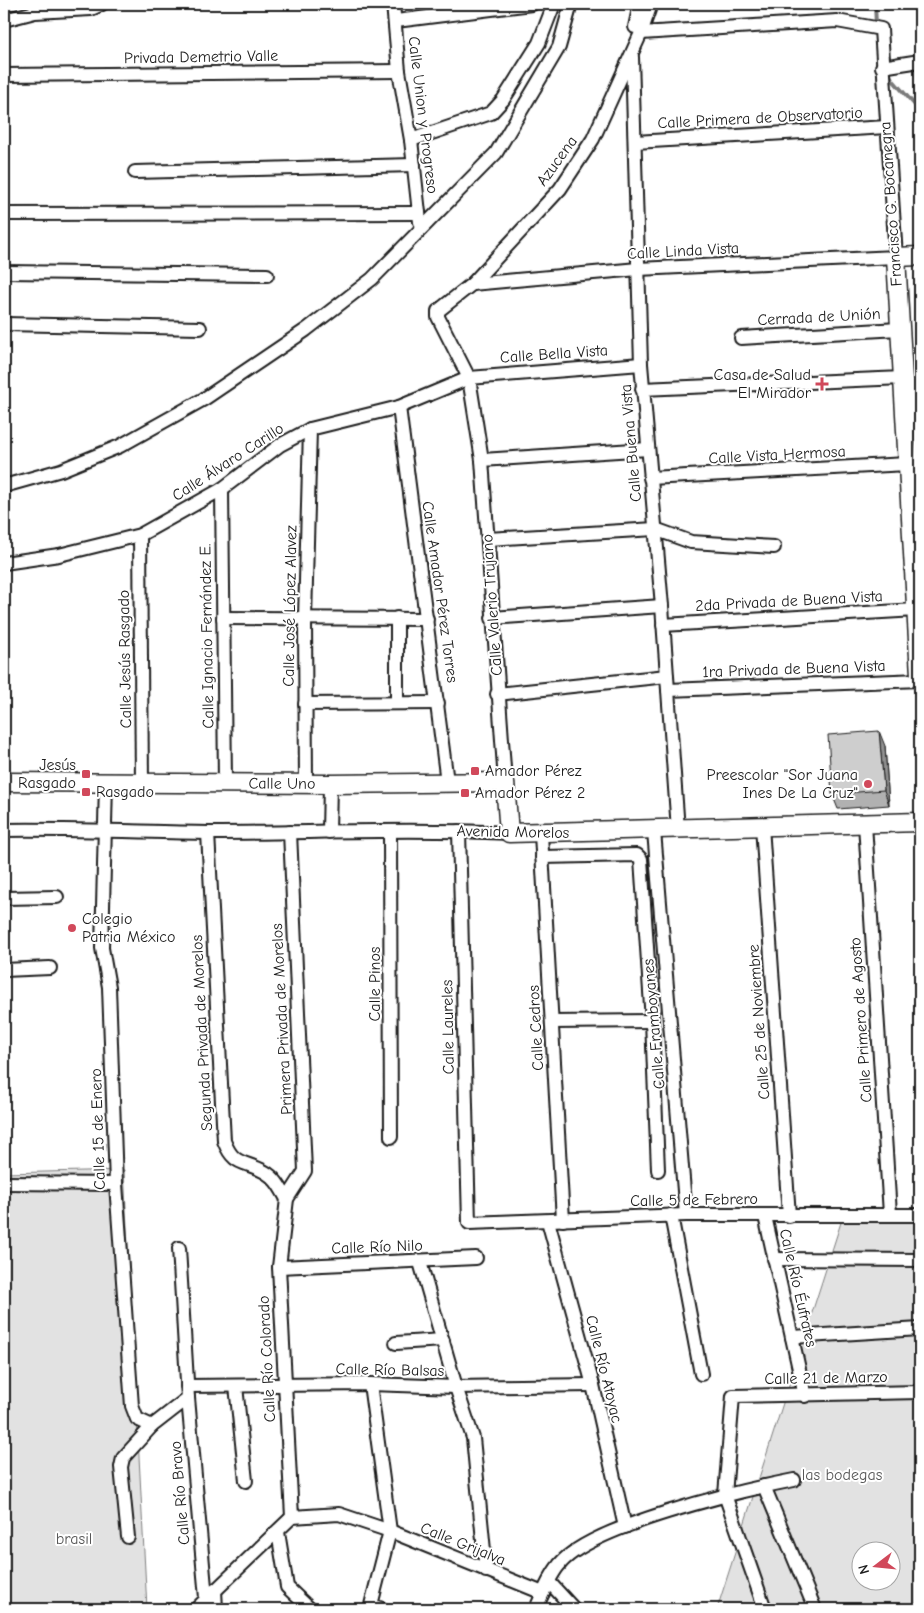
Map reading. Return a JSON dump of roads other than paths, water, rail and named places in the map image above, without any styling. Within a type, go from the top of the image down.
[{"type":"street","points":[[4,20],[35,12],[91,9],[102,4]]},
{"type":"street","name":"Calle Union y Progreso","points":[[393,4],[399,71],[411,140],[421,230]]},
{"type":"street","points":[[396,21],[532,4]]},
{"type":"street","points":[[411,140],[491,114],[503,100],[539,43],[554,4]]},
{"type":"street","points":[[4,486],[61,470],[120,446],[204,399],[306,330],[372,279],[496,154],[559,47],[571,4]]},
{"type":"street","points":[[632,53],[640,4]]},
{"type":"street","name":"Azucena","points":[[444,306],[472,284],[560,189],[593,139],[641,33],[651,4]]},
{"type":"street","name":"Francisco G. Bocanegra","points":[[641,33],[837,22],[880,30],[896,257],[906,464],[914,491],[920,674]]},
{"type":"street","name":"Calle Buena Vista","points":[[632,53],[642,389],[662,606],[678,830]]},
{"type":"street","points":[[882,67],[920,61]]},
{"type":"street","name":"Privada Demetrio Valle","points":[[4,75],[399,71]]},
{"type":"street","name":"Calle Primera de Observatorio","points":[[635,142],[887,127]]},
{"type":"street","points":[[135,172],[414,165]]},
{"type":"street","points":[[4,214],[419,213]]},
{"type":"street","points":[[896,257],[920,256]]},
{"type":"street","name":"Calle Linda Vista","points":[[472,284],[638,269],[896,257]]},
{"type":"street","points":[[4,272],[267,275]]},
{"type":"street","name":"Calle Valerio Trujano","points":[[444,306],[438,311],[438,317],[469,378],[482,460],[497,694],[509,833]]},
{"type":"street","points":[[4,324],[200,328]]},
{"type":"street","name":"Cerrada de Unión","points":[[741,338],[899,329]]},
{"type":"street","name":"Calle Bella Vista","points":[[469,378],[641,364]]},
{"type":"street","name":"Calle Álvaro Carillo","points":[[4,563],[59,555],[140,535],[222,489],[280,445],[310,430],[399,407],[469,378]]},
{"type":"street","points":[[642,389],[903,378],[920,392]]},
{"type":"street","name":"Calle Amador Pérez Torres","points":[[399,407],[438,703],[446,782]]},
{"type":"street","name":"Calle José López Alavez","points":[[306,783],[305,619],[310,430]]},
{"type":"street","points":[[482,460],[648,449]]},
{"type":"street","name":"Calle Vista Hermosa","points":[[650,478],[906,464]]},
{"type":"street","name":"Calle Ignacio Fernández E.","points":[[222,489],[225,783]]},
{"type":"street","points":[[488,539],[655,529],[691,542],[774,547]]},
{"type":"street","name":"Calle Jesús Rasgado","points":[[140,535],[142,783]]},
{"type":"street","points":[[492,618],[662,606]]},
{"type":"street","name":"2da Privada de Buena Vista","points":[[663,625],[918,611]]},
{"type":"street","points":[[223,618],[427,619]]},
{"type":"street","points":[[397,618],[397,702]]},
{"type":"street","points":[[497,694],[667,676]]},
{"type":"street","name":"1ra Privada de Buena Vista","points":[[668,690],[920,680]]},
{"type":"street","points":[[305,704],[438,703]]},
{"type":"street","name":"Calle Uno","points":[[4,782],[330,784],[505,782]]},
{"type":"street","name":"Calle 15 de Enero","points":[[106,783],[106,829],[102,884],[102,948],[109,987],[116,1184],[132,1406],[137,1419],[148,1425]]},
{"type":"street","points":[[329,832],[330,784]]},
{"type":"street","name":"Avenida Morelos","points":[[4,830],[106,829],[208,833],[459,831],[541,834],[920,822]]},
{"type":"street","name":"Calle Primero de Agosto","points":[[865,824],[890,1214]]},
{"type":"street","name":"Calle 25 de Noviembre","points":[[762,826],[789,1216]]},
{"type":"street","name":"Calle Pinos","points":[[390,831],[391,1137]]},
{"type":"street","name":"Calle Laureles","points":[[459,831],[469,1222]]},
{"type":"street","name":"Calle Framboyanes","points":[[654,831],[686,1215]]},
{"type":"street","name":"Primera Privada de Morelos","points":[[286,1199],[305,1171],[290,832]]},
{"type":"street","name":"Segunda Privada de Morelos","points":[[208,833],[224,1141],[229,1154],[239,1163],[265,1172],[277,1182],[286,1199]]},
{"type":"street","name":"Calle Cedros","points":[[541,834],[563,1220]]},
{"type":"street","points":[[542,857],[637,855],[641,859],[652,1021],[658,1170]]},
{"type":"street","points":[[4,898],[56,897]]},
{"type":"street","points":[[4,970],[50,968]]},
{"type":"street","points":[[552,1022],[652,1021]]},
{"type":"street","points":[[4,1183],[116,1184]]},
{"type":"street","name":"Calle Río Colorado","points":[[286,1199],[279,1267],[292,1517]]},
{"type":"street","points":[[671,1215],[701,1374]]},
{"type":"street","name":"Calle 5 de Febrero","points":[[469,1222],[671,1215],[920,1215]]},
{"type":"street","name":"Calle Río Éufrates","points":[[765,1216],[805,1396]]},
{"type":"street","name":"Calle Río Atoyac","points":[[548,1220],[593,1386],[625,1527]]},
{"type":"street","name":"Calle Río Bravo","points":[[179,1248],[187,1392],[210,1594],[216,1609]]},
{"type":"street","name":"Calle Río Nilo","points":[[279,1267],[476,1258]]},
{"type":"street","points":[[774,1259],[920,1260]]},
{"type":"street","points":[[420,1262],[456,1387],[473,1438],[486,1571]]},
{"type":"street","points":[[792,1337],[920,1329]]},
{"type":"street","points":[[396,1343],[443,1340]]},
{"type":"street","points":[[370,1384],[390,1532],[371,1605],[382,1609]]},
{"type":"street","name":"Calle Río Balsas","points":[[187,1392],[236,1386],[285,1385],[593,1386]]},
{"type":"street","points":[[236,1386],[246,1481]]},
{"type":"street","points":[[128,1537],[121,1467],[123,1458],[148,1425],[187,1392]]},
{"type":"street","name":"Calle 21 de Marzo","points":[[725,1495],[733,1396],[805,1396],[920,1392]]},
{"type":"street","points":[[536,1609],[559,1565],[578,1548],[625,1527],[725,1495],[794,1480]]},
{"type":"street","points":[[764,1486],[815,1609]]},
{"type":"street","points":[[725,1495],[765,1609]]},
{"type":"street","name":"Calle Grijalva","points":[[292,1517],[339,1514],[390,1532],[486,1571],[546,1587]]},
{"type":"street","points":[[196,1609],[292,1517]]},
{"type":"street","points":[[278,1532],[288,1587],[310,1609]]},
{"type":"street","points":[[546,1587],[574,1609]]},
{"type":"waterway","points":[[875,4],[876,25]]},
{"type":"waterway","points":[[889,72],[892,79],[920,111]]},
{"type":"place","name":"Casa de Salud El Mirador","points":[[822,384]]},
{"type":"place","name":"Amador Pérez","points":[[475,771]]},
{"type":"place","name":"Jesús Rasgado","points":[[86,774]]},
{"type":"place","name":"Preescolar \"Sor Juana Ines De La Cruz\"","points":[[868,784]]},
{"type":"place","name":"Rasgado","points":[[86,792]]},
{"type":"place","name":"Amador Pérez 2","points":[[465,793]]},
{"type":"place","name":"Colegio Patria México","points":[[72,928]]},
{"type":"park label","name":"las bodegas","points":[[842,1475]]},
{"type":"park label","name":"brasil","points":[[74,1539]]}]
